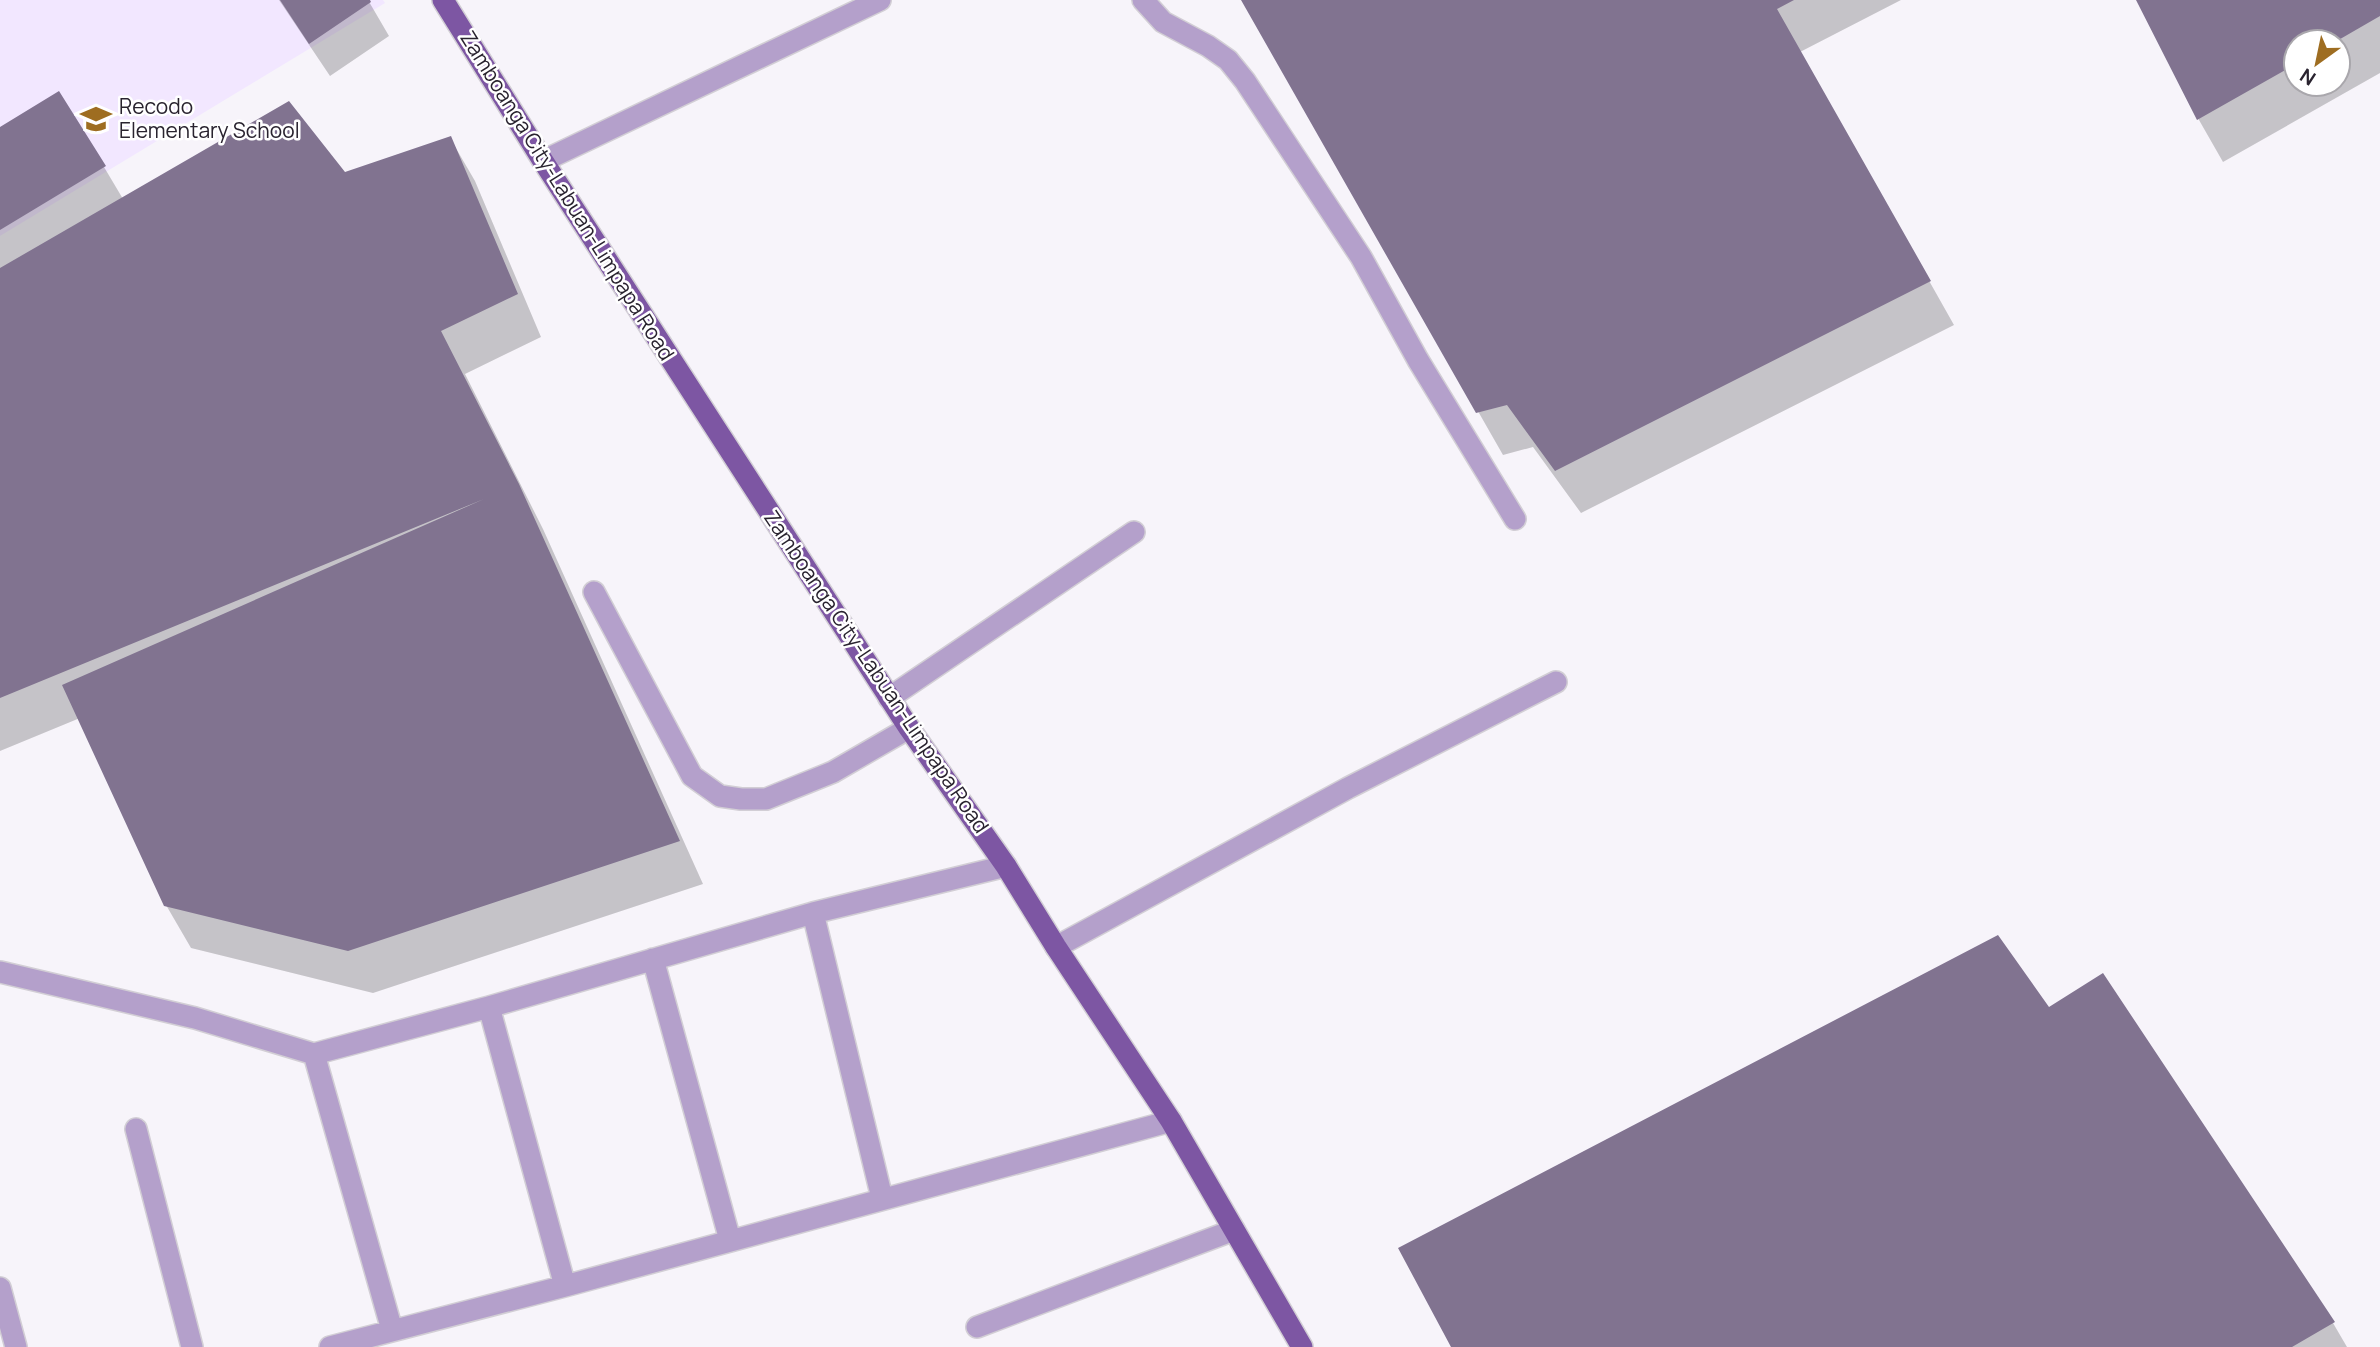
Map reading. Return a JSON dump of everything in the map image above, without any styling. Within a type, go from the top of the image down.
[{"type":"main road","name":"Zamboanga City-Labuan-Limpapa Road","points":[[443,0],[543,161],[889,698],[1006,866],[1171,1121],[1302,1347]]},
{"type":"street","points":[[543,161],[880,0]]},
{"type":"street","points":[[1143,0],[1163,22],[1228,60],[1245,81],[1361,257],[1418,360],[1515,519]]},
{"type":"street","points":[[889,698],[1134,532]]},
{"type":"street","points":[[594,592],[692,776],[720,796],[766,799],[833,772],[909,728]]},
{"type":"street","points":[[1056,947],[1348,788],[1556,682]]},
{"type":"street","points":[[1,978],[195,1018],[314,1054],[813,913],[1006,866]]},
{"type":"street","points":[[813,913],[882,1198]]},
{"type":"street","points":[[653,959],[730,1240]]},
{"type":"street","points":[[488,1007],[565,1286]]},
{"type":"street","points":[[314,1054],[392,1330]]},
{"type":"street","points":[[330,1347],[1171,1121]]},
{"type":"street","points":[[136,1129],[192,1347]]},
{"type":"street","points":[[977,1327],[1234,1230]]},
{"type":"street","points":[[0,1288],[16,1347]]},
{"type":"shaded area","name":"Recodo Elementary School","points":[[0,0],[383,0],[385,3],[0,236]]},
{"type":"building","points":[[280,0],[370,0],[371,2],[309,44]]},
{"type":"building","points":[[1241,0],[1794,0],[1777,9],[1931,281],[1555,471],[1507,405],[1476,413]]},
{"type":"building","points":[[2136,0],[2380,0],[2380,16],[2352,32],[2352,28],[2282,28],[2282,72],[2197,120]]},
{"type":"building","points":[[59,91],[106,166],[0,230],[0,127]]},
{"type":"building","points":[[289,101],[345,172],[451,136],[518,294],[441,331],[519,484],[680,841],[348,951],[164,906],[62,685],[484,499],[0,698],[0,268]]},
{"type":"building","points":[[1998,935],[2049,1007],[2103,973],[2335,1322],[2292,1347],[1451,1347],[1398,1248]]},
{"type":"place","name":"Recodo Elementary School","points":[[96,119]]}]
